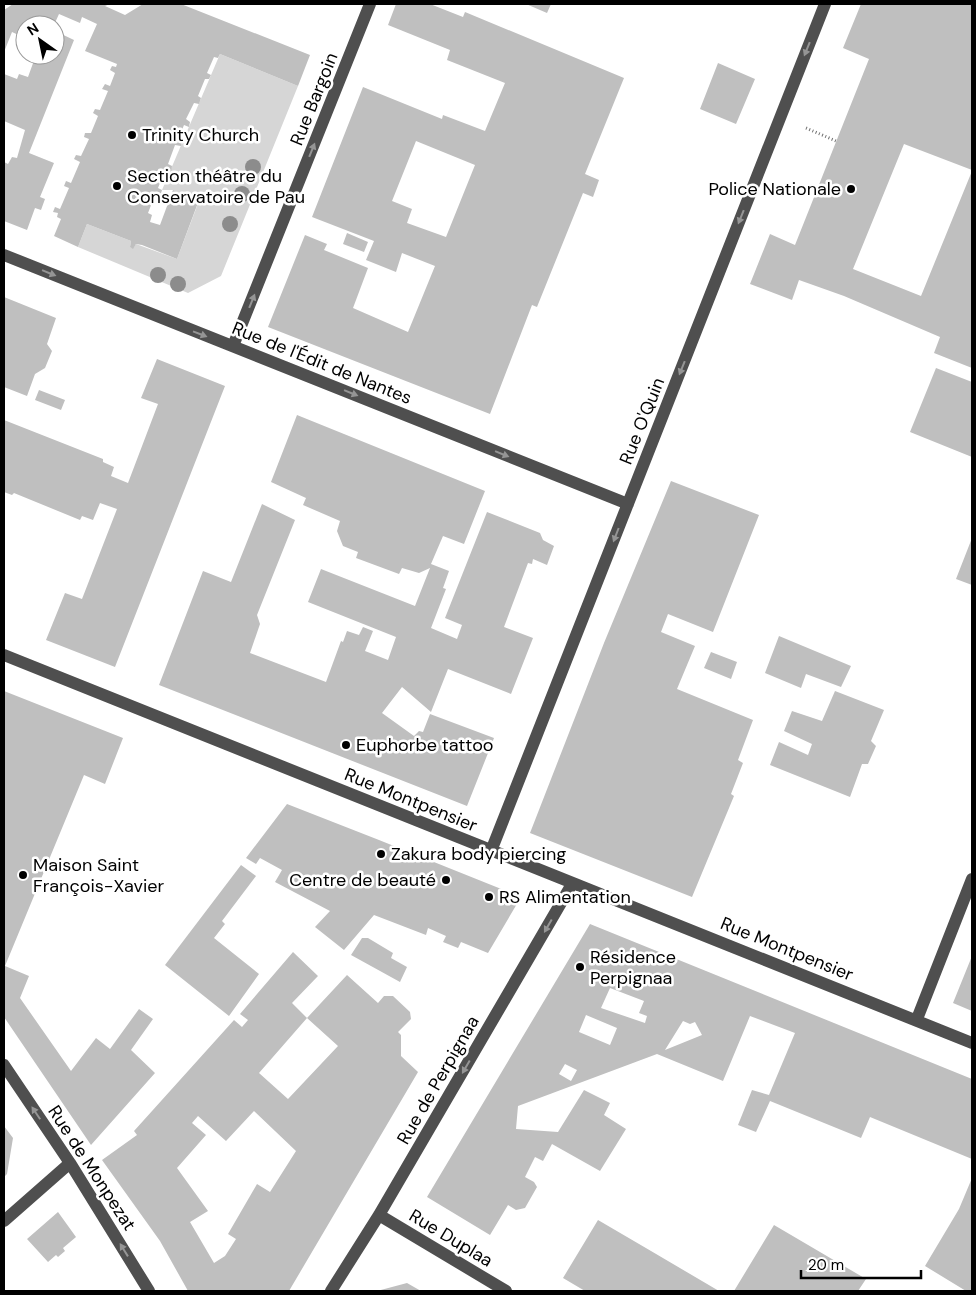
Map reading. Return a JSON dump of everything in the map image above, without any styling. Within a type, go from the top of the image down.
[{"type":"street","name":"Rue Bargoin","points":[[233,346],[370,4]]},
{"type":"street","name":"Rue O'Quin","points":[[491,850],[825,4]]},
{"type":"street","name":"Rue de l'Édit de Nantes","points":[[4,255],[628,504]]},
{"type":"street","name":"Rue Montpensier","points":[[4,655],[972,1043]]},
{"type":"street","points":[[916,1019],[972,879]]},
{"type":"street","name":"Rue de Perpignaa","points":[[331,1291],[379,1215],[572,884]]},
{"type":"street","name":"Rue de Monpezat","points":[[4,1065],[70,1163],[149,1291]]},
{"type":"street","points":[[4,1221],[70,1163]]},
{"type":"street","name":"Rue Duplaa","points":[[379,1215],[506,1291]]},
{"type":"shaded area","points":[[220,54],[298,86],[221,276],[188,293],[78,247],[87,224],[131,241],[130,247],[133,248],[136,244],[177,259],[199,201],[173,190],[162,190]]},
{"type":"building","points":[[13,4],[110,4],[105,6],[125,15],[143,4],[181,4],[310,55],[298,86],[220,54],[218,58],[214,57],[207,73],[211,75],[209,79],[205,79],[198,96],[201,98],[199,104],[194,103],[186,119],[190,122],[189,127],[184,125],[179,137],[183,139],[181,146],[175,145],[168,164],[172,166],[171,172],[165,170],[158,188],[162,190],[160,197],[155,195],[148,213],[152,215],[150,222],[160,225],[173,190],[199,200],[177,259],[142,245],[136,244],[133,249],[130,247],[131,241],[87,224],[78,247],[54,236],[61,219],[57,217],[58,213],[53,212],[55,207],[60,209],[69,188],[64,186],[66,181],[71,183],[80,162],[74,159],[76,155],[81,156],[89,139],[84,137],[85,133],[91,133],[98,116],[93,113],[95,109],[100,110],[108,91],[102,89],[105,84],[110,86],[115,73],[110,70],[112,66],[116,67],[117,64],[85,51],[97,24],[82,17],[80,23],[59,14],[15,15],[15,33],[12,32],[4,52],[4,10]]},
{"type":"building","points":[[396,4],[430,4],[463,17],[465,12],[624,78],[585,174],[599,180],[593,197],[583,193],[537,307],[532,305],[490,414],[268,327],[305,235],[327,244],[324,250],[368,268],[353,308],[408,332],[435,266],[402,253],[396,272],[366,260],[374,241],[312,217],[363,87],[442,119],[443,115],[485,131],[505,83],[447,60],[450,50],[388,25]],"holes":[[[416,141],[475,165],[446,237],[407,223],[412,209],[392,201]]]},
{"type":"building","points":[[526,4],[551,4],[547,13]]},
{"type":"building","points":[[861,4],[972,4],[972,170],[904,144],[853,269],[921,296],[972,171],[972,368],[934,353],[940,337],[844,296],[799,280],[792,300],[750,284],[770,234],[795,245],[869,59],[843,48]]},
{"type":"building","points":[[65,36],[74,40],[65,63]]},
{"type":"building","points":[[718,63],[755,79],[736,124],[700,109]]},
{"type":"building","points":[[32,65],[64,65],[29,153],[54,163],[40,197],[45,199],[41,210],[35,208],[27,230],[4,221],[4,162],[8,164],[12,157],[17,158],[25,130],[4,121],[4,74],[17,79],[19,74],[28,77]]},
{"type":"building","points":[[347,233],[368,242],[364,252],[343,244]]},
{"type":"building","points":[[4,297],[56,318],[47,344],[52,351],[45,368],[35,374],[27,396],[4,387]]},
{"type":"building","points":[[157,359],[225,386],[115,667],[46,640],[65,593],[82,599],[117,509],[100,503],[93,520],[82,516],[80,520],[14,493],[12,495],[4,492],[4,420],[103,459],[103,462],[114,467],[111,476],[128,483],[158,404],[141,398]]},
{"type":"building","points":[[936,368],[972,382],[972,457],[910,432]]},
{"type":"building","points":[[39,390],[65,400],[61,410],[35,400]]},
{"type":"building","points":[[297,415],[485,491],[464,544],[443,536],[431,564],[449,571],[443,588],[446,589],[431,628],[457,639],[462,625],[445,618],[487,512],[540,533],[543,540],[554,546],[547,565],[533,559],[532,564],[528,563],[504,627],[533,638],[511,694],[448,669],[431,712],[402,687],[382,713],[414,736],[419,731],[423,732],[430,714],[494,738],[467,806],[159,685],[203,571],[231,582],[262,504],[295,520],[257,615],[260,624],[250,653],[326,682],[341,641],[343,642],[347,631],[359,635],[363,627],[373,631],[365,651],[388,660],[396,637],[308,602],[321,569],[415,606],[430,568],[419,573],[402,568],[399,574],[356,558],[358,552],[343,546],[337,531],[340,521],[303,505],[306,498],[271,482]]},
{"type":"building","points":[[671,481],[759,515],[713,632],[668,614],[661,632],[695,646],[677,689],[753,720],[738,760],[743,763],[731,794],[734,796],[692,897],[530,833],[604,643]]},
{"type":"building","points":[[972,538],[972,585],[956,579]]},
{"type":"building","points":[[779,636],[851,666],[841,687],[806,674],[801,688],[765,673]]},
{"type":"building","points":[[711,652],[737,662],[731,679],[704,668]]},
{"type":"building","name":"Maison Saint François-Xavier","points":[[4,691],[123,738],[105,784],[84,775],[5,966],[29,976],[20,998],[71,1071],[96,1038],[110,1049],[139,1009],[153,1019],[131,1050],[155,1073],[91,1145],[4,1017]]},
{"type":"building","points":[[835,691],[884,710],[871,741],[876,746],[868,764],[862,764],[850,797],[770,765],[779,742],[808,755],[812,744],[784,731],[792,711],[822,721]]},
{"type":"building","points":[[287,804],[521,897],[488,953],[461,942],[458,948],[443,942],[446,936],[428,928],[426,935],[374,915],[344,950],[315,927],[330,911],[275,882],[282,870],[260,858],[256,864],[246,858]]},
{"type":"building","points":[[241,865],[256,876],[222,921],[225,924],[214,938],[259,974],[229,1016],[165,965]]},
{"type":"building","points":[[590,924],[972,1079],[972,1159],[870,1117],[861,1138],[770,1101],[756,1132],[738,1125],[752,1090],[769,1095],[795,1033],[750,1016],[723,1081],[657,1054],[518,1106],[516,1129],[558,1132],[584,1090],[610,1103],[604,1115],[626,1129],[600,1171],[552,1144],[543,1161],[535,1157],[525,1177],[534,1182],[537,1187],[525,1208],[516,1210],[508,1205],[490,1235],[427,1197]],"holes":[[[610,988],[644,1001],[639,1013],[647,1016],[645,1023],[601,1008]],[[586,1015],[617,1028],[610,1045],[579,1032]],[[683,1021],[690,1024],[695,1022],[702,1035],[665,1050]],[[565,1064],[577,1070],[571,1081],[559,1074]]]},
{"type":"building","points":[[362,938],[368,938],[393,953],[391,958],[407,967],[400,982],[351,955]]},
{"type":"building","points":[[293,952],[318,976],[292,1003],[307,1018],[347,975],[378,1003],[384,996],[393,996],[410,1012],[411,1019],[398,1032],[401,1035],[401,1056],[418,1072],[289,1291],[188,1291],[160,1241],[102,1160],[137,1135],[134,1131],[234,1020],[242,1027],[248,1020],[240,1014]],"holes":[[[307,1018],[338,1046],[288,1099],[259,1073]],[[254,1111],[296,1151],[270,1192],[257,1184],[228,1234],[236,1239],[225,1256],[214,1263],[190,1222],[208,1211],[177,1168],[206,1135],[192,1123],[198,1116],[226,1141]]]},
{"type":"building","points":[[972,956],[972,1011],[953,1003]]},
{"type":"building","points":[[4,1126],[13,1138],[7,1174],[4,1177]]},
{"type":"building","points":[[972,1178],[972,1291],[966,1291],[925,1266],[959,1209]]},
{"type":"building","points":[[58,1212],[76,1237],[63,1248],[65,1251],[58,1257],[56,1255],[48,1262],[27,1239]]},
{"type":"building","points":[[598,1220],[719,1291],[585,1291],[563,1278]]},
{"type":"building","points":[[774,1225],[866,1279],[858,1291],[734,1291]]},
{"type":"building","points":[[407,1283],[421,1291],[377,1291]]},
{"type":"place","name":"Trinity Church","points":[[132,135]]},
{"type":"place","name":"Section théâtre du Conservatoire de Pau","points":[[117,186]]},
{"type":"place","name":"Police Nationale","points":[[851,189]]},
{"type":"place","name":"Euphorbe tattoo","points":[[346,745]]},
{"type":"place","name":"Zakura body piercing","points":[[381,854]]},
{"type":"place","name":"Maison Saint François-Xavier","points":[[23,875]]},
{"type":"place","name":"Centre de beauté","points":[[446,880]]},
{"type":"place","name":"RS Alimentation","points":[[489,897]]},
{"type":"place","name":"Résidence Perpignaa","points":[[580,967]]}]
